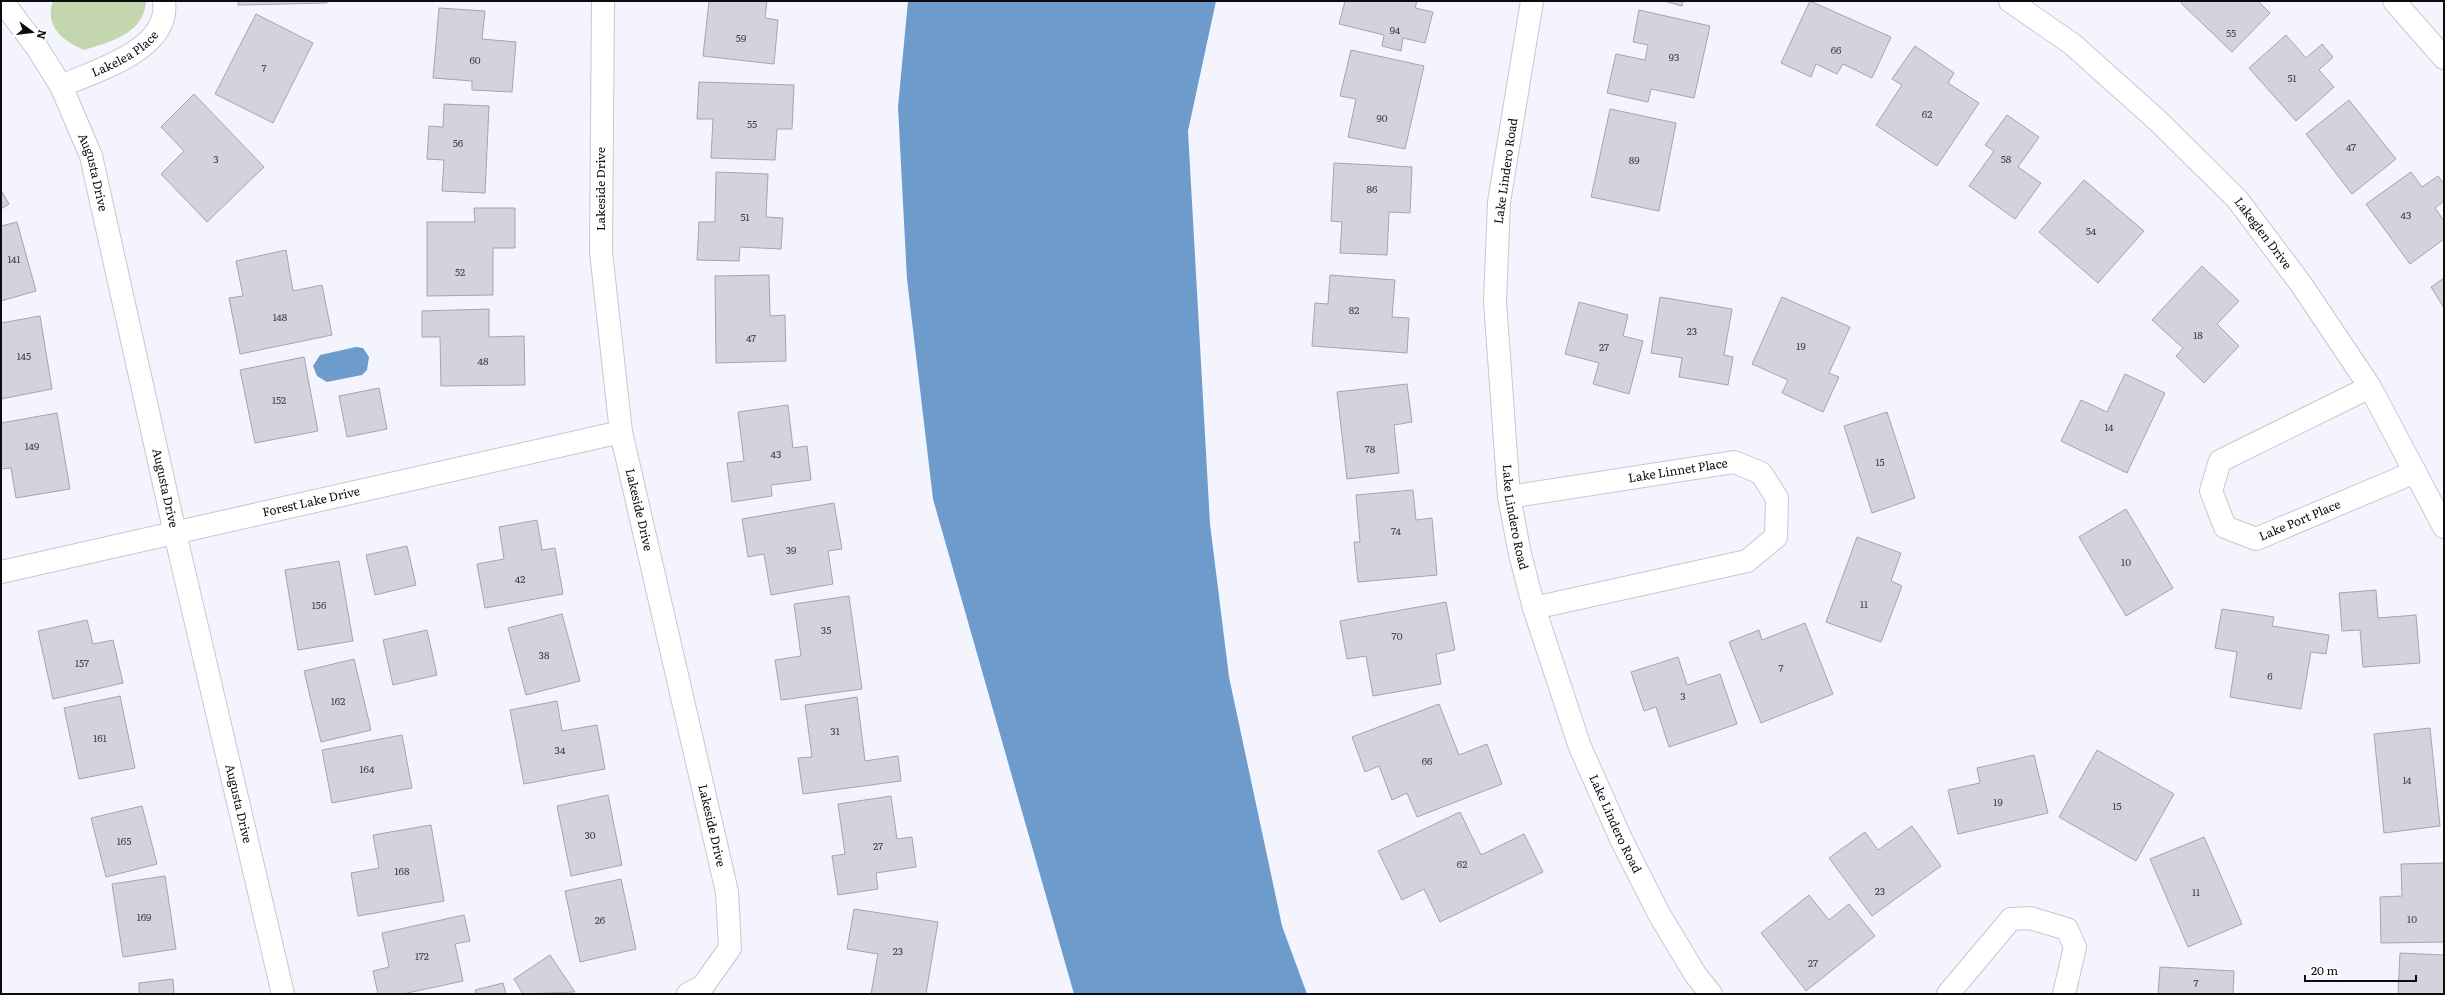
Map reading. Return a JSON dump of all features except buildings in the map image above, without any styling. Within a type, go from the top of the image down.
[{"type":"street","name":"Lakelea Place","points":[[61,86],[124,60],[146,44],[160,28],[164,1]]},
{"type":"street","name":"Lakeside Drive","points":[[603,1],[601,252],[622,432],[727,892],[730,948],[703,986],[688,994]]},
{"type":"street","name":"Lake Lindero Road","points":[[1532,1],[1499,202],[1495,301],[1509,497],[1520,554],[1534,608],[1580,747],[1618,832],[1659,914],[1694,974],[1711,994]]},
{"type":"street","name":"Lakeglen Drive","points":[[2010,1],[2072,44],[2157,120],[2237,199],[2301,284],[2370,387],[2444,527]]},
{"type":"street","points":[[2394,1],[2444,58]]},
{"type":"street","name":"Augusta Drive","points":[[11,4],[61,86],[91,156],[175,533],[283,994]]},
{"type":"street","name":"Lake Port Place","points":[[2370,387],[2220,461],[2211,491],[2225,527],[2256,539],[2415,472]]},
{"type":"street","name":"Forest Lake Drive","points":[[1,572],[622,432]]},
{"type":"street","name":"Lake Linnet Place","points":[[1509,497],[1734,462],[1761,473],[1777,498],[1776,537],[1746,561],[1534,608]]},
{"type":"street","points":[[1948,994],[2011,919],[2030,918],[2067,929],[2075,947],[2064,994]]},
{"type":"green space","points":[[53,1],[146,2],[144,13],[139,22],[132,29],[114,40],[84,50],[69,42],[57,32],[51,18]]},
{"type":"water","points":[[908,1],[1216,1],[1188,131],[1210,524],[1229,677],[1282,926],[1307,994],[1074,994],[933,499],[907,279],[898,107]]},
{"type":"water","points":[[356,347],[363,348],[369,357],[367,370],[362,375],[327,382],[317,376],[313,366],[320,355]]}]
